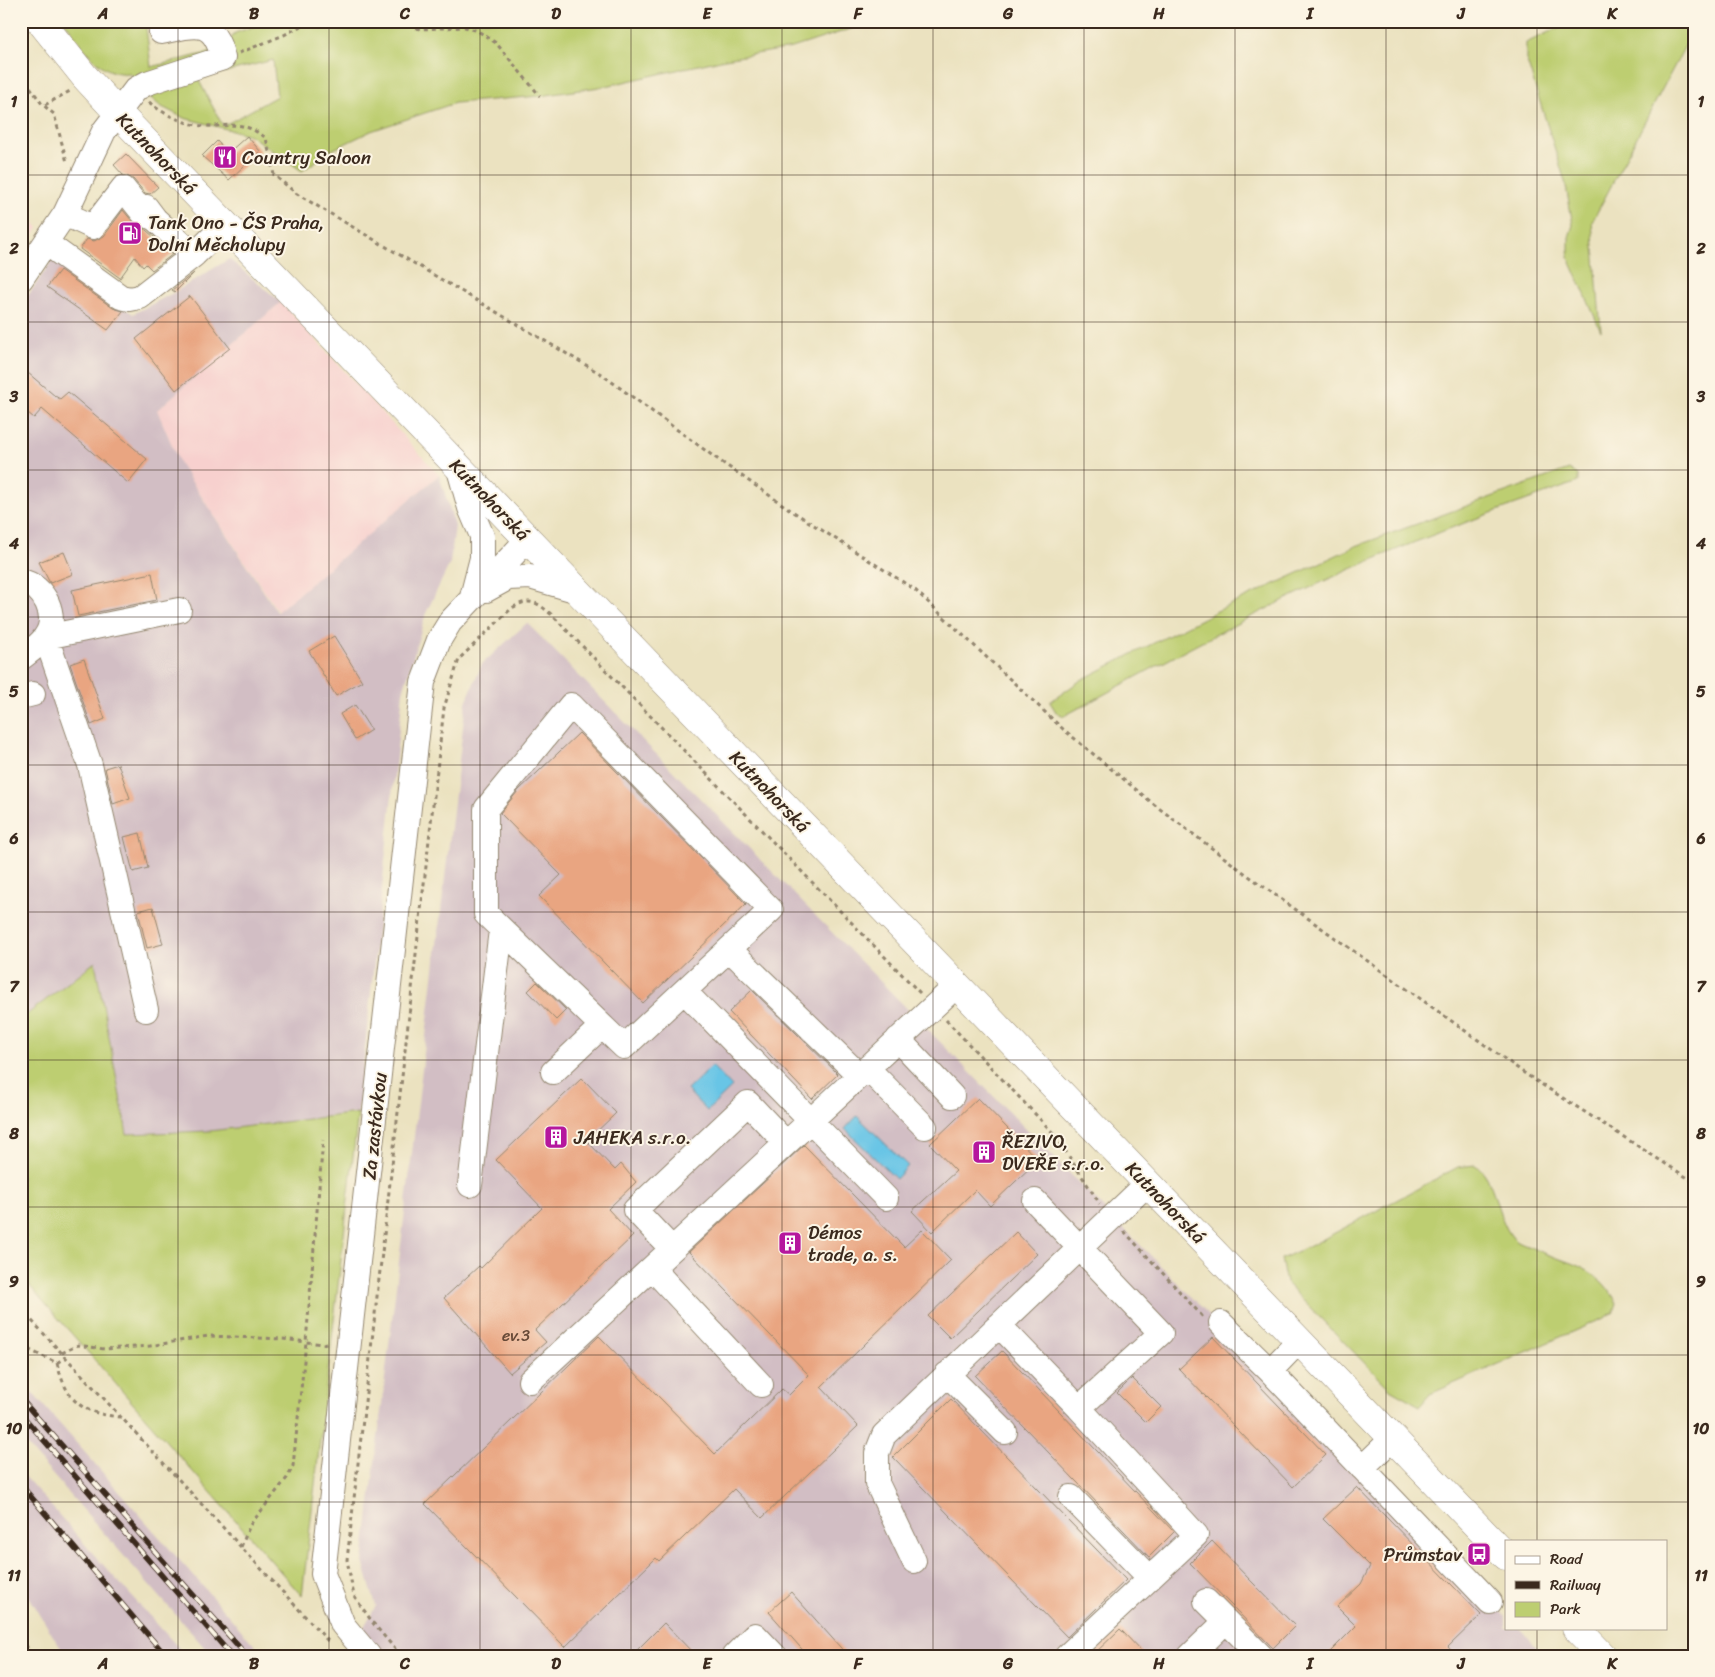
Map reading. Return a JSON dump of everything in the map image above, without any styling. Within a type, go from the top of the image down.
[{"type":"main road","name":"Kutnohorská","points":[[40,21],[119,114],[225,225],[1505,1555]]},
{"type":"main road","points":[[1578,1630],[1603,1656]]},
{"type":"street","points":[[21,279],[65,214],[95,146],[136,90],[147,83],[222,58],[218,39],[208,29],[187,26],[160,32]]},
{"type":"street","points":[[65,214],[93,227],[122,188],[143,213],[155,219],[194,255]]},
{"type":"street","points":[[46,242],[120,297],[130,299],[140,297],[194,255],[225,225]]},
{"type":"street","name":"Za zastávkou","points":[[458,466],[470,508],[482,536],[482,558],[472,598]]},
{"type":"street","name":"Za zastávkou","points":[[369,1656],[343,1625],[323,1574],[424,682],[439,640],[450,622],[528,539]]},
{"type":"street","name":"Za zastávkou","points":[[472,598],[508,578],[530,576],[578,590]]},
{"type":"street","points":[[21,581],[29,582],[41,592],[48,603],[50,615],[31,647]]},
{"type":"street","points":[[31,647],[179,610]]},
{"type":"street","points":[[31,647],[90,766],[146,1010]]},
{"type":"street","points":[[571,705],[771,910],[729,948],[624,1047],[486,914],[486,809],[571,705]]},
{"type":"street","points":[[470,1185],[501,930]]},
{"type":"street","points":[[729,948],[924,1126]]},
{"type":"street","points":[[530,1381],[957,985]]},
{"type":"street","points":[[684,991],[886,1198]]},
{"type":"street","points":[[553,1072],[602,1026]]},
{"type":"street","points":[[898,1039],[952,1096]]},
{"type":"street","points":[[672,1249],[635,1210],[748,1103],[786,1143]]},
{"type":"street","points":[[914,1561],[877,1483],[877,1453],[884,1434],[1148,1183]]},
{"type":"street","points":[[1035,1201],[1160,1333],[1079,1408]]},
{"type":"street","points":[[652,1268],[762,1385]]},
{"type":"street","points":[[1222,1323],[1490,1602]]},
{"type":"street","points":[[998,1325],[1079,1408],[1196,1535],[1066,1656]]},
{"type":"street","points":[[1270,1371],[1299,1341]]},
{"type":"street","points":[[947,1374],[1005,1432]]},
{"type":"street","points":[[1362,1468],[1393,1438]]},
{"type":"street","points":[[1071,1497],[1150,1578]]},
{"type":"street","points":[[1206,1601],[1261,1656]]},
{"type":"street","points":[[1190,1656],[1226,1621]]},
{"type":"street","points":[[734,1656],[755,1635],[775,1656]]},
{"type":"path","points":[[259,46],[310,21]]},
{"type":"path","points":[[393,21],[420,29],[465,27],[478,31],[496,43],[540,96]]},
{"type":"path","points":[[21,74],[54,114],[69,171]]},
{"type":"path","points":[[45,105],[69,93],[74,88]]},
{"type":"path","points":[[147,101],[170,116],[187,122],[202,126],[235,124],[255,130],[266,138],[274,175],[297,194],[601,374],[792,511],[914,589],[1063,729],[1156,806],[1246,874],[1527,1075],[1694,1182]]},
{"type":"path","points":[[241,1547],[250,1525],[287,1478],[293,1466],[306,1342],[323,1140]]},
{"type":"path","points":[[21,1309],[329,1641]]},
{"type":"path","points":[[62,1353],[78,1345],[104,1349],[150,1346],[208,1336],[323,1344],[350,1336]]},
{"type":"path","points":[[21,1346],[58,1363]]},
{"type":"path","points":[[58,1363],[65,1357]]},
{"type":"path","points":[[58,1363],[62,1383],[74,1400],[96,1414],[121,1417]]},
{"type":"path","points":[[21,1638],[33,1656]]},
{"type":"shaded area","points":[[21,201],[38,228],[21,252]]},
{"type":"shaded area","points":[[53,259],[133,314],[175,292],[229,259],[281,302],[157,410],[180,464],[277,612],[439,475],[455,526],[450,563],[426,613],[403,692],[358,1113],[210,1131],[127,1134],[95,962],[21,1019],[21,306]]},
{"type":"shaded area","points":[[281,302],[439,475],[278,612],[180,464],[157,410]]},
{"type":"shaded area","points":[[527,623],[1505,1615],[1505,1630],[1521,1630],[1546,1656],[347,1656],[376,1606],[363,1562],[466,702],[482,664]]},
{"type":"shaded area","points":[[21,1380],[264,1656],[212,1656],[21,1439]]},
{"type":"shaded area","points":[[21,1472],[186,1656],[68,1656],[56,1641],[21,1583]]},
{"type":"green space","points":[[64,21],[148,21],[146,27],[151,67],[207,53],[228,43],[235,33],[258,25],[259,21],[875,21],[792,48],[725,59],[606,86],[540,96],[455,103],[371,131],[332,150],[302,171],[250,135],[184,118],[160,106],[150,97],[154,92],[154,73],[133,77],[130,73],[119,73],[109,70],[84,49]],"holes":[[[273,60],[277,96],[223,126],[198,79]]]},
{"type":"green space","points":[[1572,21],[1694,21],[1694,29],[1592,222],[1601,331],[1569,258],[1569,237],[1573,225],[1565,181],[1526,58],[1526,43]]},
{"type":"green space","points":[[1569,469],[1578,475],[1578,482],[1512,505],[1350,569],[1222,631],[1064,716],[1056,712],[1050,702],[1081,680],[1217,611],[1356,546]]},
{"type":"green space","points":[[95,962],[127,1134],[210,1131],[358,1113],[302,1596],[21,1276],[21,1019]]},
{"type":"green space","points":[[1475,1165],[1482,1170],[1492,1187],[1502,1219],[1514,1239],[1590,1272],[1599,1279],[1617,1303],[1614,1312],[1604,1318],[1430,1394],[1420,1406],[1390,1389],[1286,1283],[1281,1259],[1316,1243],[1458,1167]]},
{"type":"water","points":[[712,1066],[732,1087],[707,1111],[687,1090]]},
{"type":"water","points":[[857,1116],[908,1166],[896,1179],[845,1129]]},
{"type":"building","points":[[247,136],[260,151],[229,180],[202,156],[217,141],[228,153]]},
{"type":"building","points":[[126,154],[158,187],[150,194],[145,193],[133,179],[123,175],[114,165]]},
{"type":"building","points":[[123,210],[133,222],[146,230],[173,254],[152,270],[146,264],[143,267],[135,257],[120,278],[80,249],[87,239],[94,241],[104,236]]},
{"type":"building","points":[[60,270],[113,308],[123,311],[108,330],[47,287]]},
{"type":"building","points":[[194,273],[175,292],[172,290]]},
{"type":"building","points":[[190,296],[230,348],[176,390],[136,339]]},
{"type":"building","points":[[21,367],[60,399],[68,392],[147,459],[128,483],[42,409],[34,418],[21,407]]},
{"type":"building","points":[[64,552],[73,574],[50,583],[39,562]]},
{"type":"building","points":[[152,573],[157,600],[78,616],[72,590]]},
{"type":"building","points":[[334,636],[362,681],[336,696],[309,651]]},
{"type":"building","points":[[84,659],[105,719],[91,725],[70,664]]},
{"type":"building","points":[[355,705],[371,730],[355,740],[340,714]]},
{"type":"building","points":[[579,733],[746,904],[643,1003],[539,896],[561,875],[500,813],[518,791]]},
{"type":"building","points":[[118,764],[130,798],[113,804],[105,768]]},
{"type":"building","points":[[140,833],[148,868],[133,872],[124,837]]},
{"type":"building","points":[[153,907],[163,944],[147,948],[138,911]]},
{"type":"building","points":[[537,982],[566,1010],[556,1020],[528,991]]},
{"type":"building","points":[[752,990],[838,1074],[812,1099],[729,1012]]},
{"type":"building","points":[[582,1078],[616,1113],[587,1141],[615,1170],[621,1164],[636,1182],[608,1209],[633,1236],[535,1330],[546,1342],[510,1373],[444,1298],[479,1266],[481,1268],[542,1208],[496,1160]]},
{"type":"building","name":"ŘEZIVO, DVEŘE s.r.o.","points":[[978,1098],[1038,1160],[990,1206],[975,1190],[932,1232],[912,1211],[956,1171],[930,1144]]},
{"type":"building","points":[[804,1145],[904,1247],[922,1230],[951,1260],[821,1387],[858,1426],[762,1518],[734,1489],[659,1561],[656,1558],[565,1647],[425,1504],[599,1336],[715,1454],[782,1389],[789,1395],[809,1375],[689,1252]]},
{"type":"building","points":[[1016,1232],[1037,1254],[950,1338],[928,1316]]},
{"type":"building","points":[[1213,1337],[1326,1455],[1293,1487],[1179,1369]]},
{"type":"building","points":[[1002,1351],[1174,1532],[1149,1557],[975,1376]]},
{"type":"building","points":[[1132,1378],[1161,1407],[1146,1422],[1117,1393]]},
{"type":"building","points":[[951,1399],[1126,1580],[1067,1637],[893,1457]]},
{"type":"building","points":[[1357,1487],[1481,1615],[1448,1647],[1456,1656],[1326,1656],[1356,1626],[1337,1607],[1361,1584],[1370,1566],[1323,1519]]},
{"type":"building","points":[[1212,1541],[1295,1626],[1273,1648],[1190,1563]]},
{"type":"building","points":[[791,1592],[848,1656],[808,1656],[769,1612]]},
{"type":"building","points":[[664,1623],[696,1656],[631,1656]]},
{"type":"building","points":[[1120,1629],[1146,1656],[1092,1656]]},
{"type":"railway","points":[[21,1399],[247,1656]]},
{"type":"railway","points":[[21,1414],[232,1656]]},
{"type":"railway","points":[[21,1485],[166,1656]]},
{"type":"place","name":"Country Saloon","points":[[225,157]]},
{"type":"place","name":"Tank Ono - ČS Praha, Dolní Měcholupy","points":[[130,233]]},
{"type":"place","name":"JAHEKA s.r.o.","points":[[556,1137]]},
{"type":"place","name":"ŘEZIVO, DVEŘE s.r.o.","points":[[984,1152]]},
{"type":"place","name":"Démos trade, a. s.","points":[[790,1243]]},
{"type":"place","name":"Průmstav","points":[[1479,1554]]}]
